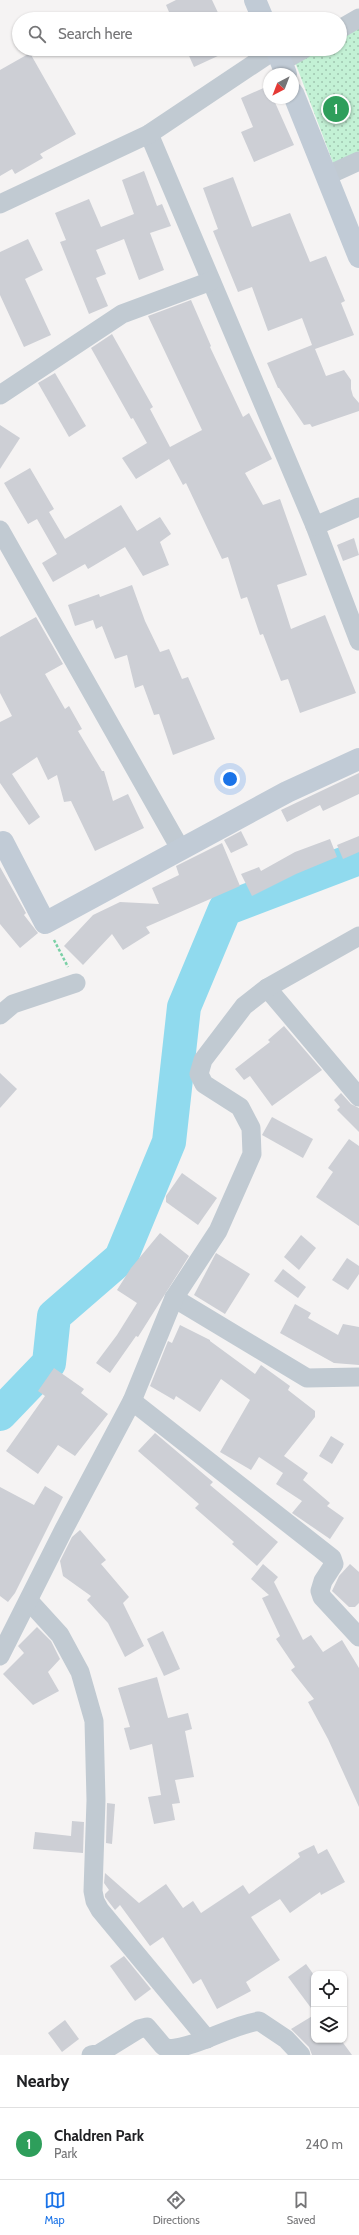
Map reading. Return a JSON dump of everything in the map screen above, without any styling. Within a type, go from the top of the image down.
[{"type":"street","points":[[255,0],[260,12]]},
{"type":"street","points":[[347,25],[359,18]]},
{"type":"street","points":[[0,204],[149,134],[280,59]]},
{"type":"street","points":[[297,104],[359,257]]},
{"type":"street","points":[[149,134],[210,282],[315,526],[359,641]]},
{"type":"street","points":[[326,176],[359,161]]},
{"type":"street","points":[[0,395],[122,314],[210,282]]},
{"type":"street","points":[[315,526],[359,507]]},
{"type":"street","points":[[0,530],[181,850]]},
{"type":"street","points":[[1,841],[46,923],[287,792],[359,759]]},
{"type":"street","points":[[0,1656],[29,1602],[63,1531],[132,1401],[174,1298],[218,1231],[252,1154],[251,1128],[240,1107],[204,1084],[199,1074],[203,1060],[244,1006],[267,988],[359,936]]},
{"type":"street","points":[[0,1016],[13,1004],[76,983]]},
{"type":"street","points":[[267,988],[359,1098]]},
{"type":"street","points":[[174,1298],[307,1378],[359,1377]]},
{"type":"street","points":[[132,1401],[332,1558],[334,1564],[323,1581],[320,1591],[322,1597],[359,1637]]},
{"type":"street","points":[[29,1602],[60,1635],[74,1659],[80,1672],[94,1721],[96,1800],[93,1864],[95,1901],[100,1910],[208,2039]]},
{"type":"street","points":[[91,2055],[100,2053],[139,2029],[147,2027],[163,2046],[169,2049],[208,2039],[247,2023],[259,2021],[286,2039],[301,2055]]},
{"type":"path","points":[[46,923],[76,983]]},
{"type":"green space","points":[[359,25],[359,156],[335,168],[299,73],[299,68],[297,68],[295,62],[305,56],[347,56],[347,32]]},
{"type":"building","points":[[176,0],[212,0],[218,12],[169,12],[166,5]]},
{"type":"building","points":[[25,56],[32,56],[76,134],[40,154],[43,158],[15,174],[12,169],[0,176],[0,70]]},
{"type":"building","points":[[189,56],[218,56],[194,67]]},
{"type":"building","points":[[263,88],[263,104],[276,104],[294,145],[254,162],[241,132],[253,127],[241,98]]},
{"type":"building","points":[[144,171],[157,206],[162,204],[171,226],[150,233],[164,270],[139,280],[124,239],[96,250],[106,274],[96,278],[108,306],[89,314],[60,242],[66,240],[55,213],[89,199],[101,227],[134,214],[122,180]]},
{"type":"building","points":[[233,177],[252,227],[290,213],[310,262],[326,256],[345,301],[341,303],[354,335],[315,349],[326,376],[344,370],[351,380],[351,389],[353,396],[359,403],[359,411],[312,427],[310,424],[304,425],[278,388],[267,363],[312,345],[302,318],[268,331],[252,287],[238,292],[213,231],[218,229],[203,188]]},
{"type":"building","points":[[28,239],[43,270],[25,279],[51,335],[24,347],[0,295],[0,252]]},
{"type":"building","points":[[191,300],[211,346],[210,347],[243,417],[249,413],[272,459],[245,473],[263,505],[280,499],[307,575],[277,585],[291,629],[325,615],[356,693],[300,713],[288,679],[281,681],[263,634],[260,635],[247,597],[241,599],[228,557],[222,559],[186,483],[183,485],[169,459],[136,479],[122,458],[147,443],[133,418],[131,419],[91,348],[112,334],[153,407],[150,409],[170,447],[202,430],[148,316]]},
{"type":"building","points":[[55,373],[86,426],[69,437],[38,383]]},
{"type":"building","points":[[0,425],[20,438],[0,469]]},
{"type":"building","points":[[30,468],[54,509],[49,512],[65,539],[121,505],[137,531],[160,517],[171,534],[160,542],[169,565],[143,576],[125,547],[88,569],[85,564],[53,582],[42,563],[57,554],[37,519],[28,524],[4,483]]},
{"type":"building","points":[[354,538],[359,555],[343,561],[337,545]]},
{"type":"building","points":[[132,585],[145,621],[160,652],[169,649],[182,679],[188,677],[215,739],[173,755],[159,714],[154,715],[143,685],[135,688],[127,655],[115,659],[102,626],[96,629],[93,620],[75,626],[68,605],[99,594],[100,597]]},
{"type":"building","points":[[36,617],[63,664],[45,674],[65,709],[69,706],[82,729],[78,731],[102,771],[104,771],[113,801],[128,794],[144,828],[95,851],[71,801],[64,802],[57,775],[48,780],[37,757],[12,774],[40,817],[29,825],[0,783],[0,722],[12,716],[0,693],[0,637]]},
{"type":"building","points":[[359,773],[359,794],[323,811],[320,805],[287,822],[281,810]]},
{"type":"building","points":[[241,831],[248,845],[231,853],[224,840]]},
{"type":"building","points":[[359,836],[359,852],[343,859],[337,845]]},
{"type":"building","points":[[330,839],[337,857],[296,874],[252,896],[241,874],[259,867],[261,871],[295,852]]},
{"type":"building","points":[[222,843],[240,886],[146,927],[150,933],[123,950],[112,934],[83,965],[64,946],[93,915],[120,902],[159,904],[152,888],[179,875],[176,866]]},
{"type":"building","points":[[0,867],[26,913],[24,915],[38,933],[20,948],[0,924]]},
{"type":"building","points":[[284,1026],[322,1070],[272,1106],[250,1076],[244,1080],[235,1069],[270,1042],[268,1040]]},
{"type":"building","points":[[0,1073],[17,1089],[0,1108]]},
{"type":"building","points":[[341,1093],[351,1104],[359,1108],[359,1132],[337,1110],[340,1107],[334,1100]]},
{"type":"building","points":[[272,1117],[313,1139],[303,1158],[262,1135]]},
{"type":"building","points":[[349,1139],[359,1146],[359,1226],[316,1197],[333,1172],[328,1168]]},
{"type":"building","points":[[182,1173],[217,1198],[198,1225],[166,1202],[166,1196]]},
{"type":"building","points":[[160,1233],[189,1256],[138,1337],[136,1336],[110,1373],[96,1363],[117,1335],[137,1303],[117,1290],[131,1268]]},
{"type":"building","points":[[301,1235],[316,1248],[299,1270],[284,1257]]},
{"type":"building","points":[[216,1253],[250,1274],[225,1314],[194,1295]]},
{"type":"building","points":[[347,1258],[359,1266],[359,1274],[348,1290],[332,1280]]},
{"type":"building","points":[[283,1269],[306,1287],[298,1298],[274,1281]]},
{"type":"building","points":[[295,1304],[311,1313],[308,1318],[338,1335],[343,1324],[359,1327],[359,1365],[334,1363],[280,1333]]},
{"type":"building","points":[[180,1325],[210,1340],[255,1374],[261,1365],[290,1386],[288,1390],[315,1411],[315,1417],[284,1456],[308,1473],[303,1480],[330,1503],[327,1506],[344,1518],[330,1539],[292,1513],[302,1501],[276,1484],[283,1473],[259,1457],[251,1470],[220,1452],[250,1400],[221,1379],[200,1412],[176,1396],[174,1400],[150,1386],[168,1341],[172,1343]]},
{"type":"building","points":[[54,1368],[84,1389],[81,1393],[108,1414],[75,1456],[58,1445],[38,1474],[6,1451],[45,1396],[38,1391]]},
{"type":"building","points":[[155,1433],[213,1482],[210,1485],[278,1542],[257,1566],[232,1544],[234,1542],[195,1508],[199,1504],[138,1451]]},
{"type":"building","points":[[331,1436],[344,1444],[332,1464],[319,1456]]},
{"type":"building","points":[[45,1486],[63,1497],[15,1593],[8,1602],[0,1596],[0,1487],[34,1505]]},
{"type":"building","points":[[80,1530],[106,1560],[101,1564],[129,1597],[123,1603],[144,1646],[125,1657],[108,1623],[87,1600],[91,1596],[63,1576],[60,1561],[72,1537]]},
{"type":"building","points":[[263,1564],[278,1577],[274,1582],[303,1640],[311,1635],[323,1652],[342,1640],[359,1668],[359,1807],[328,1739],[308,1702],[314,1699],[291,1670],[295,1667],[276,1639],[280,1636],[262,1598],[269,1595],[251,1579]]},
{"type":"building","points":[[350,1564],[359,1572],[359,1603],[355,1607],[349,1607],[332,1591],[339,1576]]},
{"type":"building","points":[[37,1627],[51,1641],[60,1659],[48,1672],[59,1691],[33,1705],[3,1674],[24,1653],[18,1646]]},
{"type":"building","points":[[163,1631],[180,1669],[164,1676],[147,1639]]},
{"type":"building","points":[[157,1677],[168,1718],[188,1713],[192,1729],[185,1731],[194,1777],[175,1780],[180,1803],[172,1804],[175,1820],[154,1824],[148,1797],[161,1795],[152,1744],[130,1750],[124,1728],[130,1727],[118,1688]]},
{"type":"building","points":[[107,1803],[115,1804],[112,1844],[106,1843]]},
{"type":"building","points":[[72,1821],[84,1822],[83,1853],[33,1849],[35,1832],[71,1836]]},
{"type":"building","points":[[314,1845],[318,1854],[327,1849],[345,1882],[321,1895],[320,1892],[290,1913],[280,1899],[251,1917],[280,1960],[246,1982],[251,1991],[217,2009],[201,1979],[193,1984],[163,1937],[150,1946],[120,1905],[115,1910],[105,1897],[105,1894],[109,1890],[104,1883],[105,1873],[139,1903],[166,1884],[183,1908],[193,1901],[201,1913],[243,1885],[249,1894],[300,1857],[298,1853]]},
{"type":"building","points":[[124,1956],[151,1989],[135,2001],[110,1966]]},
{"type":"building","points":[[306,1964],[311,1971],[311,2008],[288,1977]]},
{"type":"building","points":[[311,2017],[311,2043],[343,2043],[352,2055],[312,2055],[309,2047],[291,2029]]},
{"type":"building","points":[[65,2020],[79,2039],[62,2052],[48,2033]]},
{"type":"waterway","points":[[0,1414],[49,1363],[54,1316],[121,1258],[169,1142],[184,1007],[225,909],[359,858]]},
{"type":"place","name":"Chaldren Park","points":[[336,109]]}]
